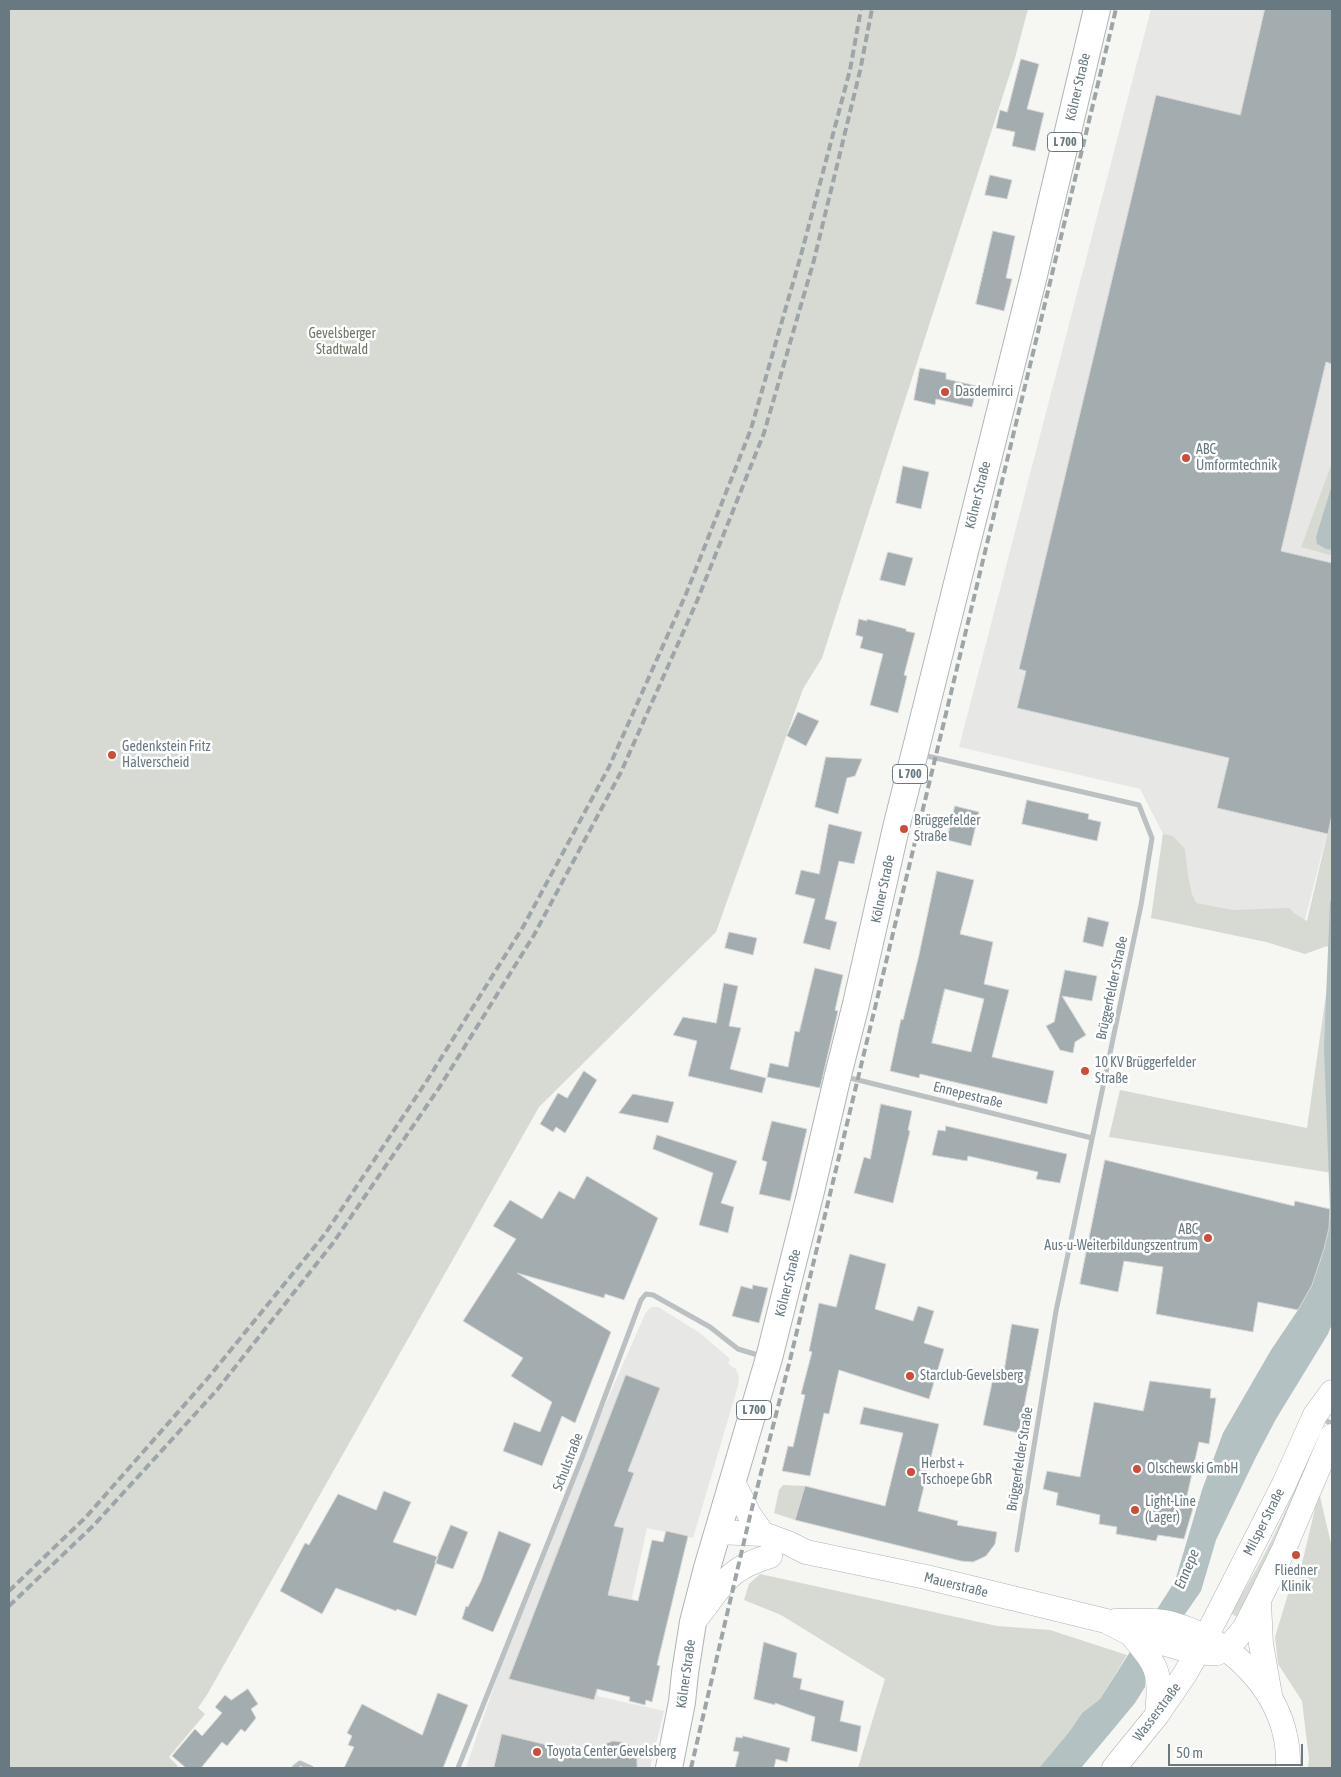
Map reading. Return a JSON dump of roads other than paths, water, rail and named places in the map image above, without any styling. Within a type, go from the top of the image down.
[{"type":"main road","name":"Kölner Straße","points":[[669,1768],[682,1702],[694,1622],[717,1532],[769,1358],[814,1182],[896,828],[1034,275],[1097,9]]},
{"type":"main road","name":"Milsper Straße","points":[[1190,1636],[1217,1613],[1284,1484],[1324,1419],[1332,1392]]},
{"type":"main road","name":"Milsper Straße","points":[[1227,1649],[1244,1629],[1259,1600],[1284,1549],[1332,1436]]},
{"type":"main road","points":[[732,1482],[766,1545]]},
{"type":"main road","name":"Mauerstraße","points":[[717,1532],[742,1549],[788,1543],[806,1552],[926,1577],[1106,1621],[1190,1636]]},
{"type":"main road","name":"L 700","points":[[694,1622],[732,1574],[754,1562],[766,1545]]},
{"type":"main road","points":[[1259,1600],[1261,1644],[1271,1696]]},
{"type":"main road","points":[[1136,1627],[1155,1666],[1159,1682],[1157,1715]]},
{"type":"main road","points":[[1190,1636],[1218,1653],[1227,1649],[1240,1660],[1271,1696],[1285,1730],[1289,1751],[1288,1768]]},
{"type":"main road","name":"Wasserstraße","points":[[1114,1768],[1157,1715],[1185,1674],[1190,1636]]},
{"type":"main road","points":[[1185,1674],[1213,1666],[1245,1667]]},
{"type":"street","name":"Brüggerfelder Straße","points":[[915,753],[1139,805],[1152,838],[1142,905],[1056,1311],[1017,1550]]},
{"type":"street","name":"Ennepestraße","points":[[838,1075],[1092,1138]]},
{"type":"street","name":"Schulstraße","points":[[458,1768],[579,1465],[641,1300],[646,1294],[652,1295],[710,1327],[738,1349],[769,1358]]},
{"type":"street","points":[[294,1768],[300,1763],[311,1768]]},
{"type":"water","points":[[1332,485],[1332,550],[1317,544],[1316,537]]},
{"type":"water","name":"Ennepe","points":[[1332,898],[1332,1324],[1256,1457],[1216,1540],[1201,1591],[1145,1672],[1145,1687],[1135,1703],[1081,1768],[1039,1768],[1082,1713],[1100,1699],[1175,1581],[1202,1490],[1223,1433],[1271,1350],[1312,1285],[1324,1249],[1330,1209],[1324,1047],[1330,902]]},
{"type":"railway","points":[[9,1591],[86,1517],[208,1378],[325,1234],[428,1079],[523,927],[609,767],[686,594],[751,429],[801,255],[850,70],[861,9]]},
{"type":"railway","points":[[9,1606],[94,1525],[217,1390],[333,1243],[439,1088],[534,935],[621,772],[697,601],[764,433],[814,260],[860,71],[872,9]]},
{"type":"railway","points":[[691,1768],[750,1516],[790,1360],[1116,9]]},
{"type":"place","name":"Dasdemirci","points":[[945,392]]},
{"type":"place","name":"ABC Umformtechnik","points":[[1186,458]]},
{"type":"place","name":"Gedenkstein Fritz Halverscheid","points":[[112,755]]},
{"type":"place","name":"Brüggefelder Straße","points":[[904,829]]},
{"type":"place","name":"10 KV Brüggerfelder Straße","points":[[1085,1071]]},
{"type":"place","name":"ABC Aus-u-Weiterbildungszentrum","points":[[1208,1238]]},
{"type":"place","name":"Starclub-Gevelsberg","points":[[910,1376]]},
{"type":"place","name":"Olschewski GmbH","points":[[1137,1469]]},
{"type":"place","name":"Herbst + Tschoepe GbR","points":[[911,1472]]},
{"type":"place","name":"Light-Line (Lager)","points":[[1135,1510]]},
{"type":"place","name":"Fliedner Klinik","points":[[1296,1555]]},
{"type":"place","name":"Toyota Center Gevelsberg","points":[[537,1752]]},
{"type":"park label","name":"Gevelsberger Stadtwald","points":[[342,342]]}]
